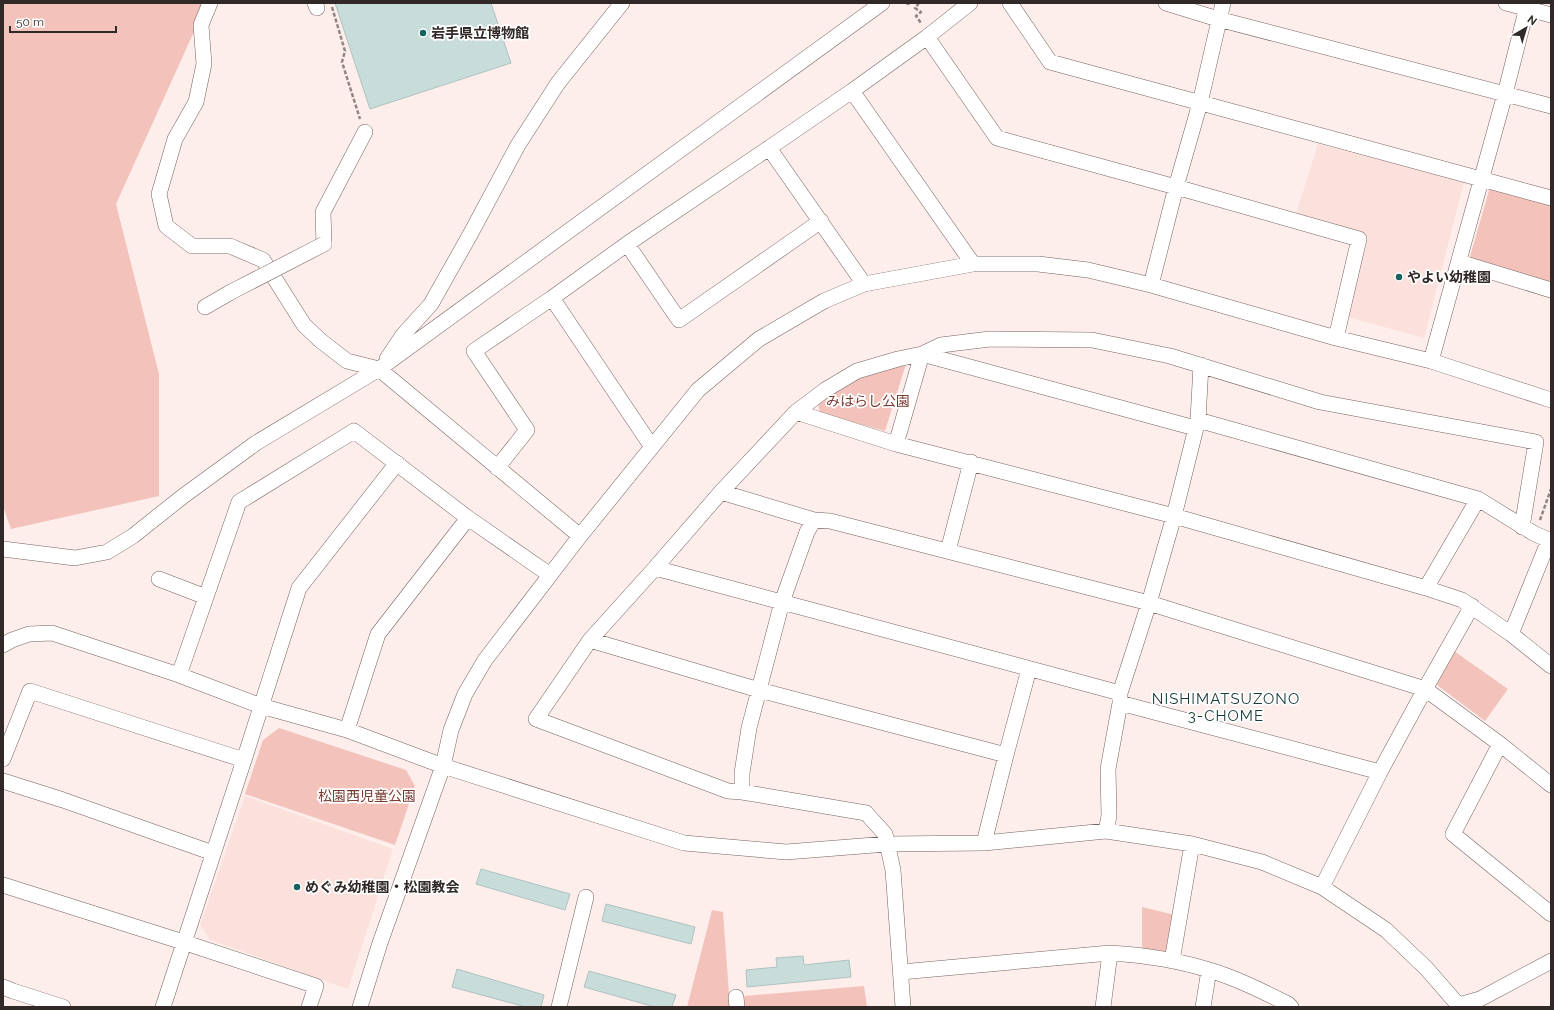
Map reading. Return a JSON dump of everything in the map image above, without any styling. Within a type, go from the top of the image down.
[{"type":"street","points":[[210,3],[201,25],[204,64],[196,102],[175,139],[159,194],[166,226],[192,246],[230,246],[263,260],[304,325],[347,361],[380,369],[580,536]]},
{"type":"street","points":[[380,369],[403,335],[431,304],[518,145],[558,83],[622,3]]},
{"type":"street","points":[[3,549],[75,558],[107,552],[133,536],[256,443],[380,369],[882,3]]},
{"type":"street","points":[[497,468],[527,430],[474,351],[552,298],[627,244],[852,91],[927,37],[970,3]]},
{"type":"street","points":[[1010,3],[1050,62],[1482,178],[1551,198]]},
{"type":"street","points":[[1166,3],[1218,19],[1551,106]]},
{"type":"street","points":[[1151,285],[1176,187],[1200,103],[1218,19],[1223,3]]},
{"type":"street","points":[[1506,3],[1528,6],[1551,15]]},
{"type":"street","points":[[1431,361],[1528,6]]},
{"type":"street","points":[[927,37],[997,138],[1359,239],[1336,338]]},
{"type":"street","points":[[852,91],[973,264]]},
{"type":"street","points":[[205,307],[324,244],[322,212],[365,132]]},
{"type":"street","points":[[769,148],[864,284]]},
{"type":"street","points":[[627,244],[679,320],[821,221]]},
{"type":"street","points":[[1459,262],[1551,290]]},
{"type":"street","points":[[360,1007],[380,943],[443,766],[451,730],[465,694],[484,660],[580,536],[698,390],[759,339],[824,301],[864,284],[973,264],[1038,264],[1088,270],[1151,285],[1336,338],[1431,361],[1551,400]]},
{"type":"street","points":[[552,298],[652,447]]},
{"type":"street","points":[[903,1007],[893,870],[885,834],[866,812],[728,791],[536,719],[590,640],[721,492],[796,412],[825,390],[857,371],[898,359],[922,354],[941,345],[990,339],[1092,340],[1170,356],[1320,402],[1536,442],[1522,527]]},
{"type":"street","points":[[922,354],[1197,424],[1478,500],[1545,539],[1511,634]]},
{"type":"street","points":[[896,444],[922,354]]},
{"type":"street","points":[[1106,831],[1109,816],[1108,769],[1120,698],[1174,516],[1197,424],[1200,365]]},
{"type":"street","points":[[796,412],[896,444],[971,462],[1174,516],[1426,588],[1462,600],[1511,634],[1551,666]]},
{"type":"street","points":[[179,675],[240,502],[354,431],[468,518],[550,575]]},
{"type":"street","points":[[948,552],[971,462]]},
{"type":"street","points":[[163,1007],[299,588],[397,463]]},
{"type":"street","points":[[721,492],[814,520],[830,521],[1149,603],[1425,689],[1500,744],[1551,785]]},
{"type":"street","points":[[1426,588],[1478,500]]},
{"type":"street","points":[[347,730],[378,634],[468,518]]},
{"type":"street","points":[[742,792],[742,774],[747,743],[782,602],[807,532],[814,520]]},
{"type":"street","points":[[655,568],[1029,670],[1120,698],[1380,772]]},
{"type":"street","points":[[159,579],[206,597]]},
{"type":"street","points":[[1322,887],[1380,772],[1472,606]]},
{"type":"street","points":[[3,646],[12,640],[29,634],[52,633],[179,675],[261,706],[347,730],[443,766],[684,843],[786,852],[887,844],[984,843],[1106,831],[1192,844],[1262,862],[1322,887],[1386,930],[1426,968],[1459,1006],[1480,999],[1551,961]]},
{"type":"street","points":[[590,640],[759,690],[1006,755]]},
{"type":"street","points":[[984,843],[1029,670]]},
{"type":"street","points":[[3,759],[30,690],[244,760]]},
{"type":"street","points":[[1500,744],[1453,834],[1551,914]]},
{"type":"street","points":[[3,781],[63,800],[213,853]]},
{"type":"street","points":[[1172,961],[1192,844]]},
{"type":"street","points":[[3,885],[184,942],[316,986],[309,1007]]},
{"type":"street","points":[[559,1007],[586,896]]},
{"type":"street","points":[[901,972],[1110,953],[1135,955],[1172,961],[1209,970],[1247,984],[1288,1004],[1291,1007]]},
{"type":"street","points":[[1103,1007],[1110,953]]},
{"type":"street","points":[[1203,1007],[1209,970]]},
{"type":"street","points":[[3,987],[13,992],[63,1007]]},
{"type":"path","points":[[919,3],[915,8],[921,12],[916,16],[922,26],[919,28],[927,37]]},
{"type":"path","points":[[316,6],[331,5],[345,52],[342,62],[365,132]]},
{"type":"path","points":[[1545,539],[1551,489]]},
{"type":"shaded area","name":"やよい幼稚園","points":[[1318,144],[1464,182],[1424,338],[1348,317],[1368,237],[1296,214]]},
{"type":"shaded area","name":"めぐみ幼稚園・松園教会","points":[[245,796],[393,849],[348,989],[210,940],[200,925]]},
{"type":"green space","points":[[3,3],[207,3],[116,204],[159,374],[159,496],[11,529],[3,506]]},
{"type":"green space","points":[[1490,187],[1551,206],[1551,282],[1469,260]]},
{"type":"green space","name":"みはらし公園","points":[[906,364],[885,431],[820,413],[817,400],[856,379]]},
{"type":"green space","points":[[1454,651],[1508,689],[1485,721],[1437,685]]},
{"type":"green space","name":"松園西児童公園","points":[[279,728],[406,770],[415,786],[395,845],[245,794],[263,740]]},
{"type":"green space","points":[[1142,907],[1175,915],[1169,955],[1142,951]]},
{"type":"green space","points":[[712,910],[723,912],[730,1007],[687,1007]]},
{"type":"green space","points":[[864,986],[867,1007],[745,1007],[744,996]]},
{"type":"building","name":"岩手県立博物館","points":[[335,3],[491,3],[511,63],[370,109]]},
{"type":"building","points":[[481,869],[570,894],[565,910],[476,884]]},
{"type":"building","points":[[606,904],[695,927],[691,944],[602,921]]},
{"type":"building","points":[[803,956],[804,965],[849,960],[851,977],[747,987],[746,970],[777,967],[776,958]]},
{"type":"building","points":[[457,969],[544,995],[541,1007],[526,1007],[452,987]]},
{"type":"building","points":[[589,971],[676,995],[672,1007],[655,1007],[584,987]]},
{"type":"place","name":"岩手県立博物館","points":[[423,33]]},
{"type":"place","name":"やよい幼稚園","points":[[1399,277]]},
{"type":"place","name":"めぐみ幼稚園・松園教会","points":[[297,887]]},
{"type":"district","name":"NISHIMATSUZONO 3-CHOME","points":[[1226,708]]}]
